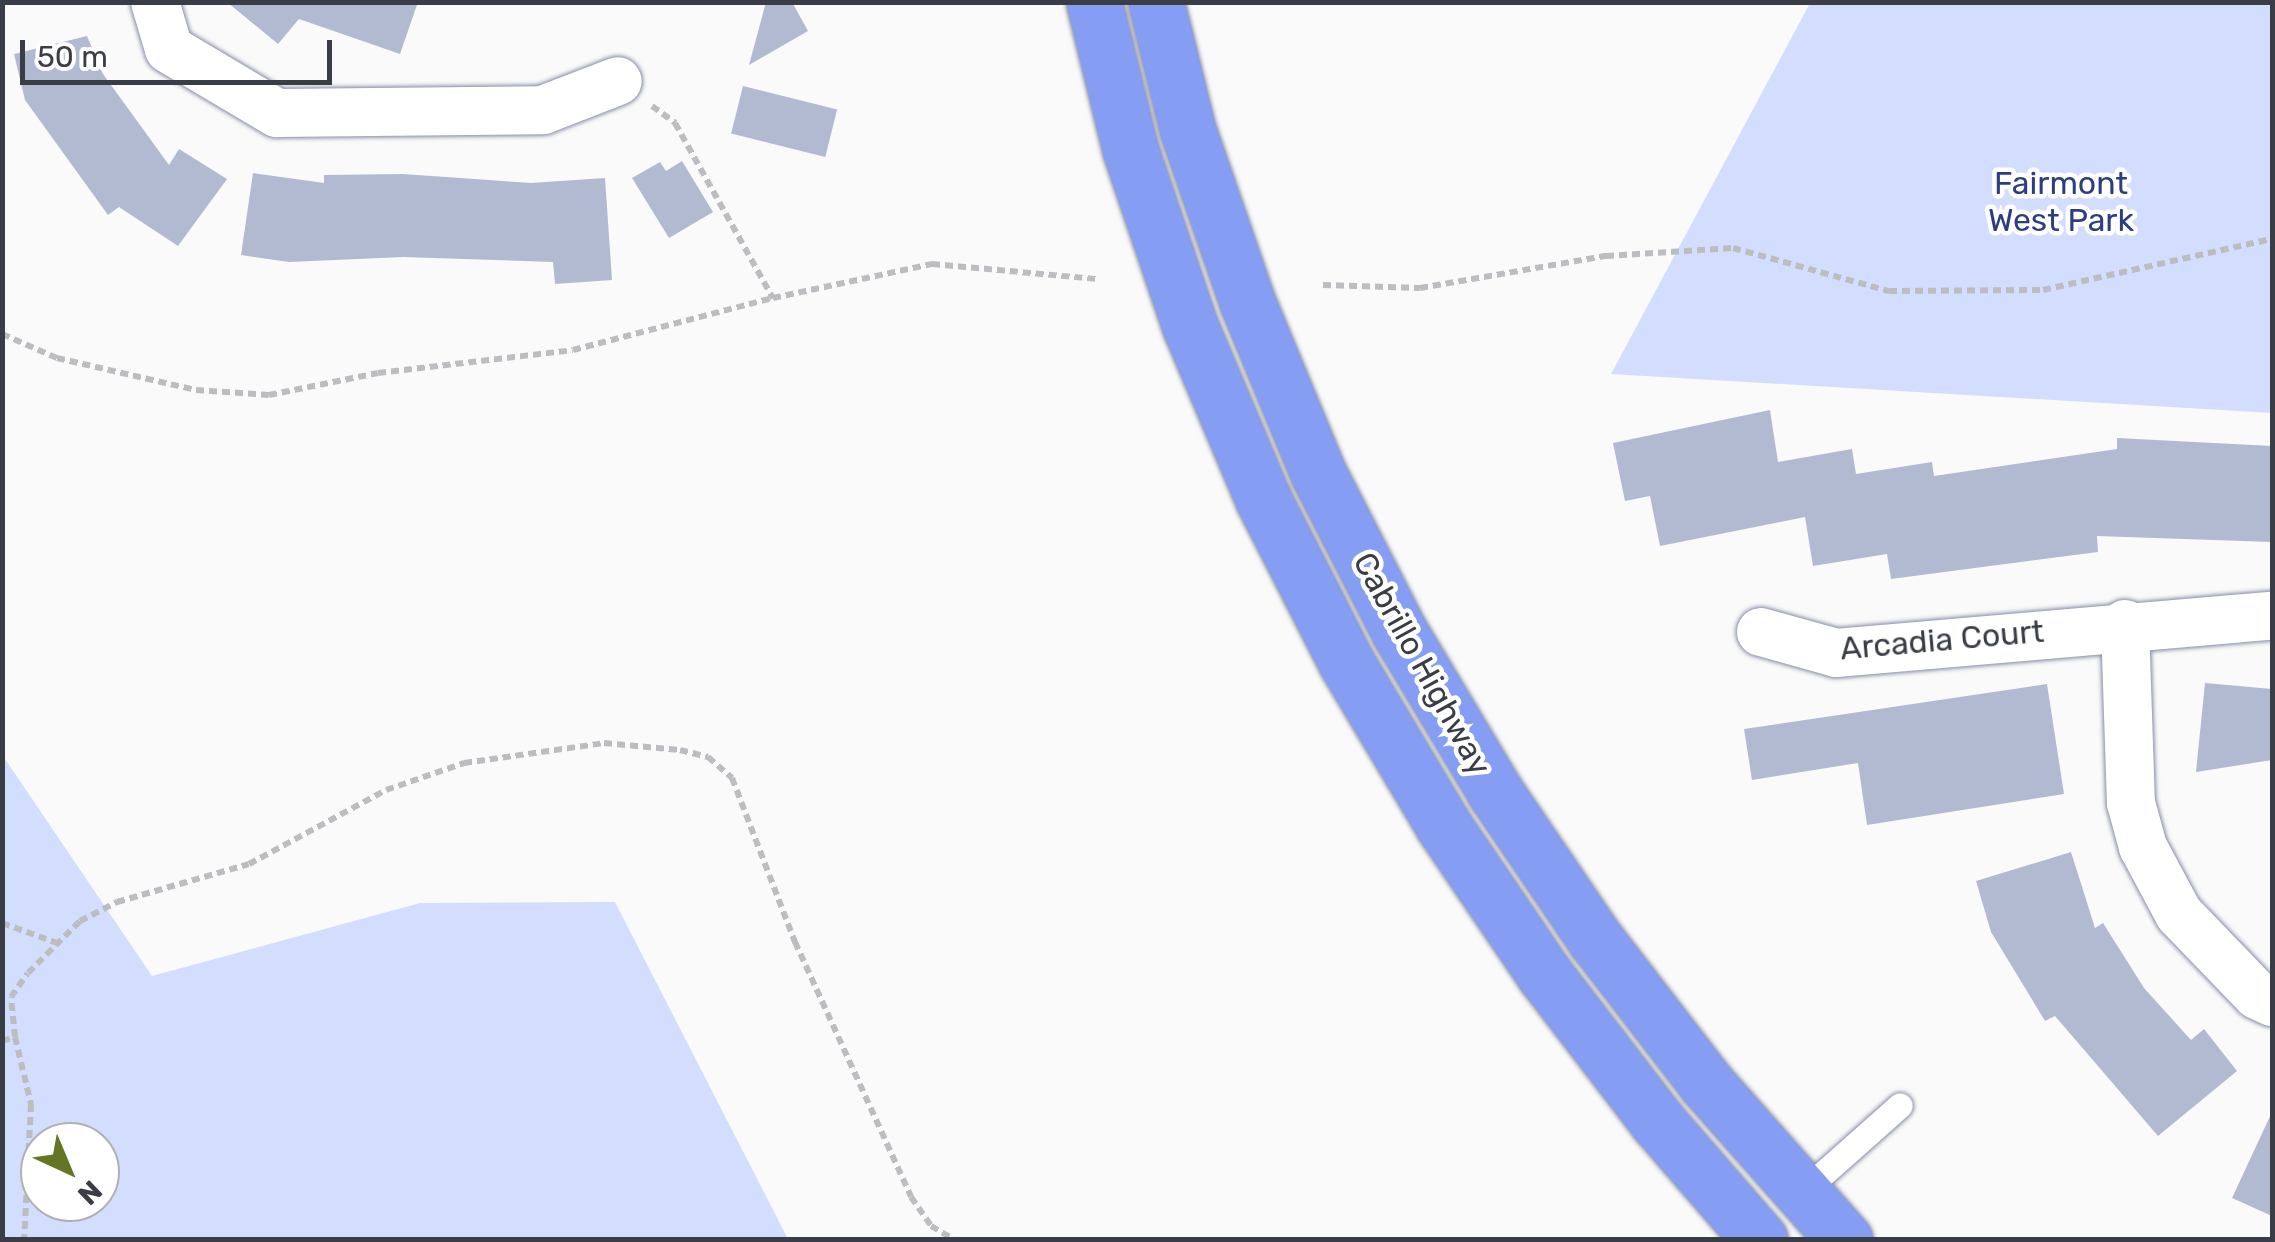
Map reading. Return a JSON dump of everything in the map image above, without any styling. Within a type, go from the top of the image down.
[{"type":"highway","name":"Cabrillo Highway","points":[[1094,2],[1130,149],[1190,326],[1263,499],[1346,662],[1443,825],[1535,961],[1657,1121],[1760,1240]]},
{"type":"highway","name":"Cabrillo Highway","points":[[1156,2],[1188,131],[1254,321],[1318,473],[1400,633],[1495,792],[1595,939],[1801,1193],[1845,1240]]},
{"type":"street","points":[[155,2],[169,49],[277,113],[543,110],[618,81]]},
{"type":"street","name":"Arcadia Court","points":[[1760,632],[1836,652],[2125,624],[2272,616]]},
{"type":"street","points":[[2125,624],[2131,802],[2143,847],[2179,914],[2257,995],[2272,1002]]},
{"type":"lane","points":[[1801,1193],[1900,1105]]},
{"type":"path","points":[[618,81],[675,123],[772,298]]},
{"type":"path","points":[[1323,285],[1420,288],[1606,256],[1733,248],[1889,290],[2043,290],[2272,239]]},
{"type":"path","points":[[2,334],[58,358],[196,390],[269,396],[378,373],[573,350],[772,298],[932,264],[1098,279]]},
{"type":"path","points":[[24,1240],[32,1104],[15,1037],[11,998],[57,943],[116,902],[249,864],[386,790],[464,763],[604,743],[708,757],[736,787],[795,942],[918,1211],[955,1240]]},
{"type":"path","points":[[2,923],[57,943]]},
{"type":"path","points":[[2,1041],[15,1037]]},
{"type":"green space","name":"Fairmont West Park","points":[[1810,3],[2272,3],[2272,413],[1611,374]]},
{"type":"green space","points":[[3,756],[152,976],[420,903],[615,902],[788,1239],[3,1239]]},
{"type":"building","points":[[227,2],[418,2],[400,54],[299,19],[278,44]]},
{"type":"building","points":[[766,2],[792,2],[808,31],[749,65]]},
{"type":"building","points":[[87,36],[103,74],[169,165],[179,149],[227,179],[178,246],[119,207],[108,215],[25,100],[14,54]]},
{"type":"building","points":[[743,86],[837,109],[825,157],[731,134]]},
{"type":"building","points":[[682,161],[713,212],[669,238],[632,178],[660,162],[666,171]]},
{"type":"building","points":[[253,173],[324,183],[324,175],[403,174],[531,183],[605,178],[612,280],[555,284],[553,262],[403,257],[289,262],[241,255]]},
{"type":"building","points":[[1770,410],[1778,462],[1852,449],[1856,474],[1932,462],[1934,476],[2117,449],[2117,438],[2272,446],[2272,542],[2097,536],[2098,552],[1891,579],[1887,554],[1813,566],[1805,517],[1660,546],[1650,496],[1625,501],[1613,443]]},
{"type":"building","points":[[2205,683],[2272,689],[2272,760],[2196,772]]},
{"type":"building","points":[[2047,684],[2064,794],[1867,825],[1858,763],[1752,780],[1744,729]]},
{"type":"building","points":[[2071,852],[2095,928],[2103,923],[2144,988],[2191,1040],[2204,1029],[2237,1071],[2158,1136],[2055,1016],[2045,1021],[1991,932],[1976,881]]},
{"type":"building","points":[[2272,1112],[2272,1216],[2232,1198]]}]
